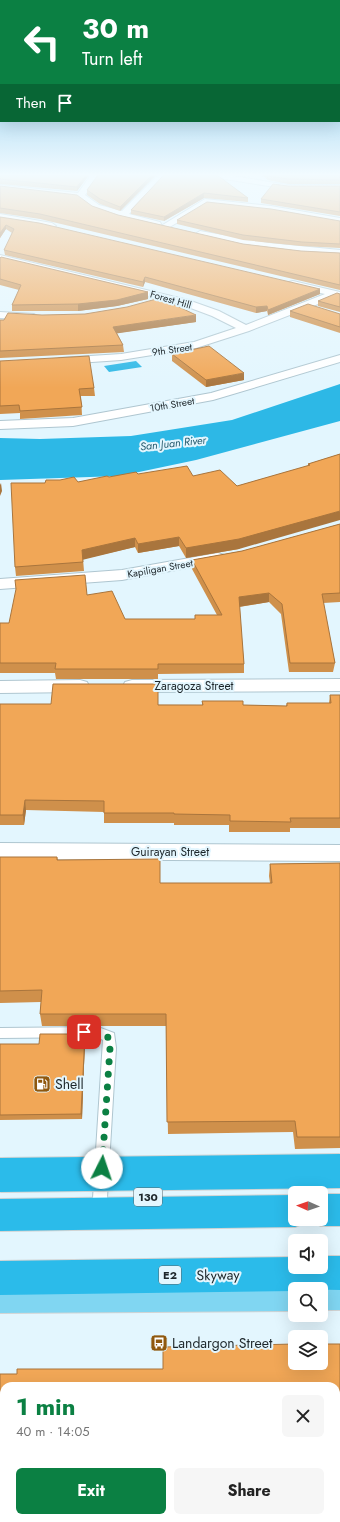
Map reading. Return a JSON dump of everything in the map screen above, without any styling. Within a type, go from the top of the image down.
[{"type":"highway","points":[[0,1175],[340,1172]]},
{"type":"highway","points":[[182,1173],[295,1186],[340,1179]]},
{"type":"highway","points":[[328,1210],[340,1210]]},
{"type":"highway","points":[[0,1215],[288,1211]]},
{"type":"highway","name":"Skyway","points":[[0,1278],[340,1273]]},
{"type":"main road","name":"130","points":[[0,1199],[100,1198],[288,1186]]},
{"type":"main road","points":[[328,1195],[340,1195]]},
{"type":"main road","points":[[328,1293],[340,1293]]},
{"type":"main road","points":[[0,1296],[288,1294]]},
{"type":"street","points":[[260,246],[301,251],[340,253]]},
{"type":"street","name":"Forest Hill","points":[[0,258],[167,297],[212,311],[228,318],[245,330]]},
{"type":"street","points":[[281,281],[337,295]]},
{"type":"street","name":"9th Street","points":[[50,361],[121,356],[196,346],[309,307],[337,295]]},
{"type":"street","points":[[147,304],[167,297]]},
{"type":"street","points":[[0,315],[44,317]]},
{"type":"street","name":"10th Street","points":[[0,425],[73,422],[214,396],[340,358]]},
{"type":"street","name":"Kapiligan Street","points":[[0,584],[122,575],[234,556]]},
{"type":"street","name":"Zaragoza Street","points":[[119,686],[340,685]]},
{"type":"street","points":[[0,687],[95,686]]},
{"type":"street","name":"Guirayan Street","points":[[0,851],[340,853]]},
{"type":"lane","points":[[0,1033],[98,1032],[109,1038],[110,1048],[100,1198]]},
{"type":"water","points":[[136,361],[142,367],[109,372],[104,366]]},
{"type":"water","name":"San Juan River","points":[[340,384],[340,421],[196,460],[120,476],[0,480],[0,438],[40,439],[131,436],[232,420]]},
{"type":"building","points":[[6,246],[137,246],[320,289],[268,310],[267,306],[256,307],[145,277],[143,282],[4,250]]},
{"type":"building","points":[[175,246],[260,246],[301,251],[340,253],[340,285]]},
{"type":"building","points":[[1,257],[148,292],[117,300],[78,304],[12,305],[21,285],[0,279]]},
{"type":"building","points":[[337,293],[340,294],[340,307],[318,301]]},
{"type":"building","points":[[160,298],[196,315],[113,327],[123,345],[0,351],[0,320],[4,320],[8,313],[42,315],[85,314],[127,307]]},
{"type":"building","points":[[308,304],[340,314],[340,327],[290,311]]},
{"type":"building","points":[[209,346],[244,373],[206,380],[172,354]]},
{"type":"building","points":[[89,356],[94,388],[79,389],[82,407],[20,411],[19,405],[0,406],[0,361]]},
{"type":"building","points":[[340,454],[340,511],[239,539],[186,548],[179,537],[138,544],[135,538],[82,550],[83,562],[15,567],[11,483],[45,483],[46,480],[60,480],[74,477],[78,482],[107,476],[109,477],[136,472],[138,474],[187,466],[193,476],[220,470],[237,486],[310,465],[308,464]]},
{"type":"building","points":[[340,524],[340,593],[322,594],[335,663],[290,663],[282,604],[269,593],[239,597],[244,664],[158,664],[158,669],[55,669],[56,663],[0,663],[0,623],[9,623],[16,589],[15,580],[85,575],[87,595],[112,591],[125,619],[195,619],[195,615],[222,615],[192,560],[242,551]]},
{"type":"building","points":[[53,684],[158,684],[158,705],[203,705],[202,701],[243,701],[243,705],[287,706],[287,703],[331,703],[330,695],[340,695],[340,818],[290,818],[291,822],[230,821],[230,815],[104,813],[104,801],[25,800],[23,815],[0,815],[0,704],[51,704]]},
{"type":"building","points":[[0,857],[57,857],[57,860],[160,859],[160,883],[272,883],[270,864],[340,863],[340,1137],[297,1137],[295,1121],[167,1122],[166,1014],[40,1014],[42,990],[0,991]]},
{"type":"building","name":"Shell","points":[[40,1034],[85,1034],[81,1114],[0,1115],[0,1044],[39,1044]]},
{"type":"building","points":[[288,1344],[288,1370],[328,1370],[328,1344],[340,1344],[340,1382],[0,1382],[0,1374],[17,1374],[17,1369],[163,1369],[163,1347]]},
{"type":"place","name":"Shell","points":[[42,1084]]},
{"type":"place","name":"Landargon Street","points":[[159,1343]]},
{"type":"route","points":[[84,1032],[98,1032],[109,1038],[110,1048],[102,1168]]}]
